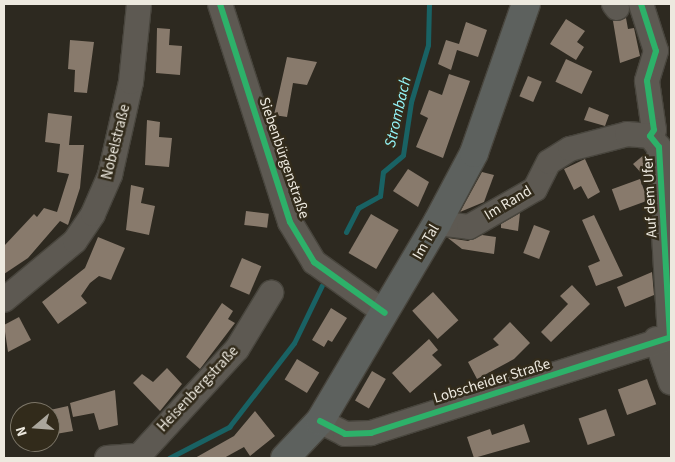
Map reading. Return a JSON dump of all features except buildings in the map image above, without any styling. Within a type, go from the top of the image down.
[{"type":"main road","name":"Im Tal","points":[[285,458],[320,421],[437,224],[474,153],[526,4]]},
{"type":"street","name":"Nobelstraße","points":[[4,300],[75,241],[93,214],[110,175],[132,82],[139,4]]},
{"type":"street","name":"Siebenbürgenstraße","points":[[220,4],[290,222],[314,262],[385,314]]},
{"type":"street","name":"Auf dem Ufer","points":[[641,4],[656,51],[647,81],[654,130],[650,136],[659,147],[666,338],[671,382]]},
{"type":"street","name":"Im Rand","points":[[437,224],[469,227],[535,188],[549,162],[570,149],[627,134],[650,136]]},
{"type":"street","name":"Heisenbergstraße","points":[[106,458],[136,457],[237,349],[271,293]]},
{"type":"street","name":"Lobscheider Straße","points":[[320,421],[345,434],[371,433],[666,338]]},
{"type":"waterway","name":"Strombach","points":[[346,232],[358,208],[380,196],[383,172],[403,155],[411,102],[428,45],[429,4]]},
{"type":"waterway","name":"Strombach","points":[[169,458],[229,427],[294,343],[322,285]]},
{"type":"cycle path","points":[[220,4],[290,222],[314,262],[385,313]]},
{"type":"cycle path","points":[[641,4],[656,51],[647,81],[654,130],[650,136],[659,147],[670,337]]},
{"type":"cycle path","points":[[320,421],[345,434],[371,433],[671,337]]}]
